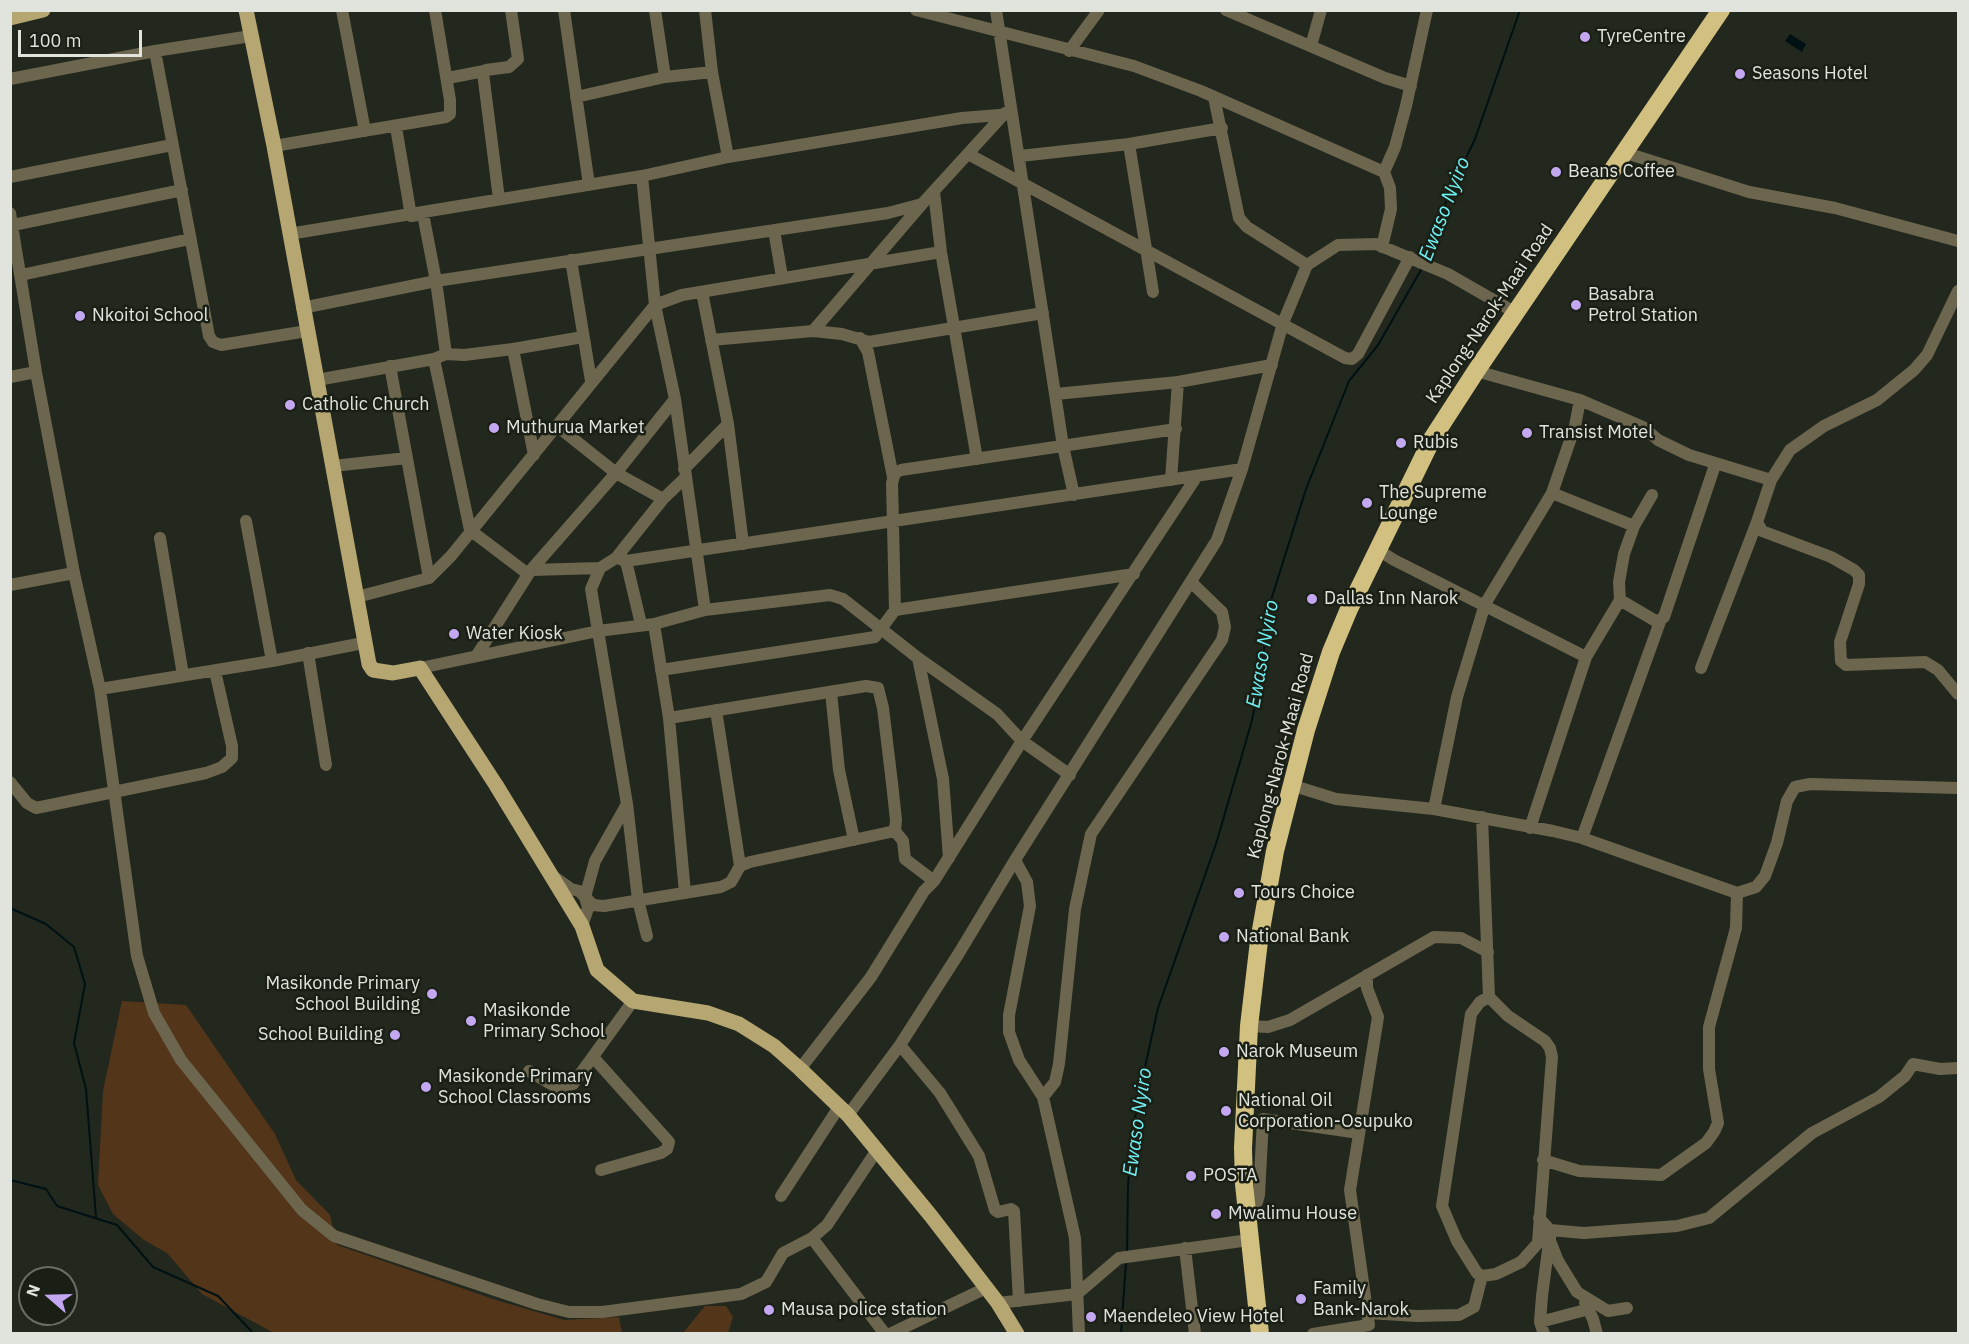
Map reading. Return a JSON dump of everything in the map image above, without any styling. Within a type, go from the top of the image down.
[{"type":"highway","name":"Kaplong-Narok-Maai Road","points":[[1260,1334],[1245,1208],[1243,1148],[1249,1026],[1265,898],[1291,785],[1331,652],[1412,477],[1476,371],[1720,10]]},
{"type":"main road","points":[[10,18],[43,10]]},
{"type":"main road","points":[[246,10],[274,146],[357,597],[366,659],[373,670],[393,673],[420,668],[496,785],[582,926],[597,970],[633,1001],[708,1013],[739,1023],[774,1046],[843,1111],[877,1150],[998,1303],[1017,1334]]},
{"type":"street","points":[[342,10],[365,131]]},
{"type":"street","points":[[274,146],[438,119],[450,114],[448,78],[435,10]]},
{"type":"street","points":[[448,78],[509,67],[518,59],[511,10]]},
{"type":"street","points":[[564,10],[589,185]]},
{"type":"street","points":[[654,10],[665,77]]},
{"type":"street","points":[[705,10],[712,72],[728,157]]},
{"type":"street","points":[[916,10],[1134,66],[1214,97],[1384,172]]},
{"type":"street","points":[[996,10],[1009,114],[1020,156],[1022,185],[1074,495]]},
{"type":"street","points":[[1069,51],[1099,10]]},
{"type":"street","points":[[1226,10],[1385,78],[1411,86]]},
{"type":"street","points":[[1311,46],[1321,10]]},
{"type":"street","points":[[1382,247],[1391,209],[1390,188],[1384,172],[1395,147],[1411,86],[1426,10]]},
{"type":"street","points":[[10,79],[155,51],[250,36]]},
{"type":"street","points":[[155,51],[209,336],[213,342],[227,345],[307,331]]},
{"type":"street","points":[[484,71],[498,199]]},
{"type":"street","points":[[576,97],[665,77],[712,72]]},
{"type":"street","points":[[1214,97],[1222,128],[1234,201],[1243,224],[1307,265]]},
{"type":"street","points":[[396,126],[411,216],[498,199],[642,176],[728,157],[962,118],[1009,114]]},
{"type":"street","points":[[813,331],[873,264],[922,204],[1009,114]]},
{"type":"street","points":[[1020,156],[1129,144],[1222,128]]},
{"type":"street","points":[[1129,144],[1153,292]]},
{"type":"street","points":[[10,177],[172,145]]},
{"type":"street","points":[[1623,152],[1720,180],[1749,192],[1835,208],[1959,241]]},
{"type":"street","points":[[970,155],[1345,358],[1352,359],[1358,354],[1379,319],[1410,257]]},
{"type":"street","points":[[642,176],[655,305],[675,399],[705,610]]},
{"type":"street","points":[[182,190],[12,219],[36,372],[74,573],[100,689],[137,956],[154,1013],[181,1060],[273,1177],[302,1210],[334,1236],[569,1312],[602,1312],[741,1294],[765,1282],[783,1253],[812,1238],[826,1225],[877,1150]]},
{"type":"street","points":[[934,192],[941,252],[957,329],[977,459]]},
{"type":"street","points":[[302,308],[436,280],[888,213],[922,204]]},
{"type":"street","points":[[290,234],[423,214]]},
{"type":"street","points":[[423,214],[436,280],[446,354]]},
{"type":"street","points":[[774,230],[782,277]]},
{"type":"street","points":[[21,276],[190,239]]},
{"type":"street","points":[[781,1196],[843,1111],[900,1045],[1014,860],[1192,583],[1217,540],[1242,469],[1283,323],[1307,265],[1338,245],[1367,243],[1410,257],[1448,274],[1516,313]]},
{"type":"street","points":[[357,597],[429,578],[534,455],[591,381],[655,305],[682,295],[941,252]]},
{"type":"street","points":[[571,260],[591,381]]},
{"type":"street","points":[[1701,668],[1772,480],[1790,450],[1824,426],[1877,400],[1921,363],[1959,291]]},
{"type":"street","points":[[702,292],[728,424],[744,544]]},
{"type":"street","points":[[711,340],[813,331],[860,338],[869,342],[1043,313]]},
{"type":"street","points":[[317,380],[434,359],[446,354],[464,355],[513,349],[583,337]]},
{"type":"street","points":[[661,670],[868,640],[883,629],[895,610],[893,477],[868,352],[860,338]]},
{"type":"street","points":[[513,349],[534,455]]},
{"type":"street","points":[[434,359],[470,531],[529,572],[600,568],[621,559],[894,523],[1242,469]]},
{"type":"street","points":[[1056,394],[1178,382],[1272,365]]},
{"type":"street","points":[[390,366],[429,578]]},
{"type":"street","points":[[1476,371],[1580,400],[1614,413],[1676,449],[1715,465],[1772,480]]},
{"type":"street","points":[[10,377],[36,372]]},
{"type":"street","points":[[1172,480],[1178,382]]},
{"type":"street","points":[[477,655],[529,572],[616,473],[675,399]]},
{"type":"street","points":[[1434,809],[1457,697],[1485,604],[1552,493],[1575,426],[1580,400]]},
{"type":"street","points":[[621,559],[663,500],[728,424]]},
{"type":"street","points":[[557,426],[616,473],[663,500]]},
{"type":"street","points":[[893,477],[901,470],[1176,429]]},
{"type":"street","points":[[333,466],[407,458]]},
{"type":"street","points":[[1582,838],[1715,465]]},
{"type":"street","points":[[800,1069],[871,977],[924,891],[934,881],[1022,741],[1197,476]]},
{"type":"street","points":[[1552,493],[1634,526]]},
{"type":"street","points":[[1530,828],[1586,657],[1620,600],[1620,570],[1634,526],[1652,495]]},
{"type":"street","points":[[246,521],[272,661]]},
{"type":"street","points":[[1757,522],[1762,531],[1831,558],[1854,570],[1859,576],[1859,584],[1840,642],[1841,661],[1846,665],[1925,662],[1938,670],[1959,694]]},
{"type":"street","points":[[160,538],[183,675]]},
{"type":"street","points":[[1378,550],[1586,657]]},
{"type":"street","points":[[621,559],[648,624],[661,670],[669,718],[685,893]]},
{"type":"street","points":[[600,568],[591,589],[627,804],[638,900],[647,936]]},
{"type":"street","points":[[10,585],[74,573]]},
{"type":"street","points":[[895,610],[1134,574]]},
{"type":"street","points":[[1043,1097],[1055,1082],[1059,1064],[1076,909],[1091,834],[1219,649],[1226,627],[1222,612],[1192,583]]},
{"type":"street","points":[[420,668],[477,655],[648,624],[705,610],[830,595],[843,599],[918,658],[998,714],[1022,741],[1070,775]]},
{"type":"street","points":[[1620,600],[1642,615],[1654,620],[1661,619]]},
{"type":"street","points":[[100,689],[215,671],[363,643]]},
{"type":"street","points":[[308,653],[326,765]]},
{"type":"street","points":[[918,658],[943,779],[948,858]]},
{"type":"street","points":[[10,782],[27,803],[36,808],[113,790],[206,773],[222,767],[232,758],[232,746],[215,671]]},
{"type":"street","points":[[669,718],[872,685],[879,690],[896,820],[895,831],[903,841],[905,859],[934,881]]},
{"type":"street","points":[[831,692],[839,770],[854,840]]},
{"type":"street","points":[[548,873],[585,897],[593,905],[598,906],[721,887],[731,882],[740,866],[716,710]]},
{"type":"street","points":[[1291,785],[1336,799],[1434,809],[1582,838],[1737,893],[1756,887],[1765,876],[1777,843],[1788,798],[1798,785],[1959,788]]},
{"type":"street","points":[[582,926],[588,908],[585,897],[595,861],[627,804]]},
{"type":"street","points":[[1482,817],[1489,997],[1550,1048],[1552,1057],[1538,1243],[1528,1257],[1511,1268],[1482,1276],[1477,1273],[1457,1241],[1442,1206],[1471,1014],[1480,1002],[1489,997]]},
{"type":"street","points":[[740,866],[895,831]]},
{"type":"street","points":[[1014,860],[1027,882],[1030,906],[1009,1015],[1010,1032],[1019,1060],[1043,1097],[1075,1238],[1079,1334]]},
{"type":"street","points":[[1544,1160],[1579,1171],[1661,1174],[1706,1143],[1714,1132],[1718,1123],[1709,1069],[1709,1027],[1736,928],[1737,893]]},
{"type":"street","points":[[1249,1026],[1279,1025],[1434,937],[1461,938],[1488,952]]},
{"type":"street","points":[[1367,975],[1367,988],[1378,1017],[1350,1197],[1369,1324]]},
{"type":"street","points":[[529,1071],[553,1086],[565,1088],[573,1084],[633,1001]]},
{"type":"street","points":[[900,1045],[940,1093],[979,1156],[995,1210],[998,1212],[1011,1209],[1014,1211],[1019,1301]]},
{"type":"street","points":[[592,1057],[669,1142],[667,1149],[654,1156],[601,1170]]},
{"type":"street","points":[[1550,1235],[1609,1232],[1630,1227],[1677,1226],[1709,1218],[1804,1140],[1832,1121],[1879,1097],[1905,1077],[1913,1064],[1940,1069],[1958,1068]]},
{"type":"street","points":[[1245,1208],[1257,1202],[1259,1195],[1263,1119],[1359,1133]]},
{"type":"street","points":[[1539,1218],[1550,1235],[1557,1261],[1589,1309],[1597,1334]]},
{"type":"street","points":[[1550,1235],[1545,1264],[1542,1328],[1589,1309]]},
{"type":"street","points":[[812,1238],[885,1334]]},
{"type":"street","points":[[998,1303],[1077,1294],[1119,1258],[1249,1240]]},
{"type":"street","points":[[1185,1248],[1195,1334]]},
{"type":"street","points":[[1313,1334],[1417,1316],[1459,1315],[1474,1307],[1482,1276]]},
{"type":"street","points":[[890,1334],[986,1288]]},
{"type":"street","points":[[1577,1292],[1608,1311],[1627,1308]]},
{"type":"shaded area","points":[[1790,34],[1806,44],[1802,52],[1785,41]]},
{"type":"shaded area","points":[[122,1001],[186,1005],[275,1134],[296,1180],[330,1215],[337,1245],[496,1300],[564,1320],[619,1317],[622,1333],[274,1333],[202,1294],[167,1253],[144,1240],[113,1214],[98,1185],[103,1091]]},
{"type":"shaded area","points":[[705,1306],[726,1306],[733,1317],[728,1333],[683,1333]]},
{"type":"waterway","name":"Ewaso Nyiro","points":[[1426,260],[1448,196],[1475,139],[1520,10]]},
{"type":"waterway","name":"Ewaso Nyiro","points":[[1127,1253],[1132,1134],[1145,1067],[1158,1008],[1216,844],[1251,724],[1263,669],[1266,616],[1306,489],[1349,381],[1378,345],[1422,268]]},
{"type":"waterway","points":[[10,908],[46,924],[74,947],[85,984],[74,1043],[86,1089],[96,1217]]},
{"type":"waterway","points":[[10,1180],[46,1189],[57,1206],[117,1225],[153,1267],[218,1296],[254,1334]]},
{"type":"waterway","name":"Ewaso Nyiro","points":[[1121,1334],[1126,1262]]},
{"type":"place","name":"TyreCentre","points":[[1585,37]]},
{"type":"place","name":"Seasons Hotel","points":[[1740,74]]},
{"type":"place","name":"Beans Coffee","points":[[1556,172]]},
{"type":"place","name":"Basabra Petrol Station","points":[[1576,305]]},
{"type":"place","name":"Nkoitoi School","points":[[80,316]]},
{"type":"place","name":"Catholic Church","points":[[290,405]]},
{"type":"place","name":"Muthurua Market","points":[[494,428]]},
{"type":"place","name":"Transist Motel","points":[[1527,433]]},
{"type":"place","name":"Rubis","points":[[1401,443]]},
{"type":"place","name":"The Supreme Lounge","points":[[1367,503]]},
{"type":"place","name":"Dallas Inn Narok","points":[[1312,599]]},
{"type":"place","name":"Water Kiosk","points":[[454,634]]},
{"type":"place","name":"Tours Choice","points":[[1239,893]]},
{"type":"place","name":"National Bank","points":[[1224,937]]},
{"type":"place","name":"Masikonde Primary School Building","points":[[432,994]]},
{"type":"place","name":"Masikonde Primary School","points":[[471,1021]]},
{"type":"place","name":"School Building","points":[[395,1035]]},
{"type":"place","name":"Narok Museum","points":[[1224,1052]]},
{"type":"place","name":"Masikonde Primary School Classrooms","points":[[426,1087]]},
{"type":"place","name":"National Oil Corporation-Osupuko","points":[[1226,1111]]},
{"type":"place","name":"POSTA","points":[[1191,1176]]},
{"type":"place","name":"Mwalimu House","points":[[1216,1214]]},
{"type":"place","name":"Family Bank-Narok","points":[[1301,1299]]},
{"type":"place","name":"Mausa police station","points":[[769,1310]]},
{"type":"place","name":"Maendeleo View Hotel","points":[[1091,1317]]}]
